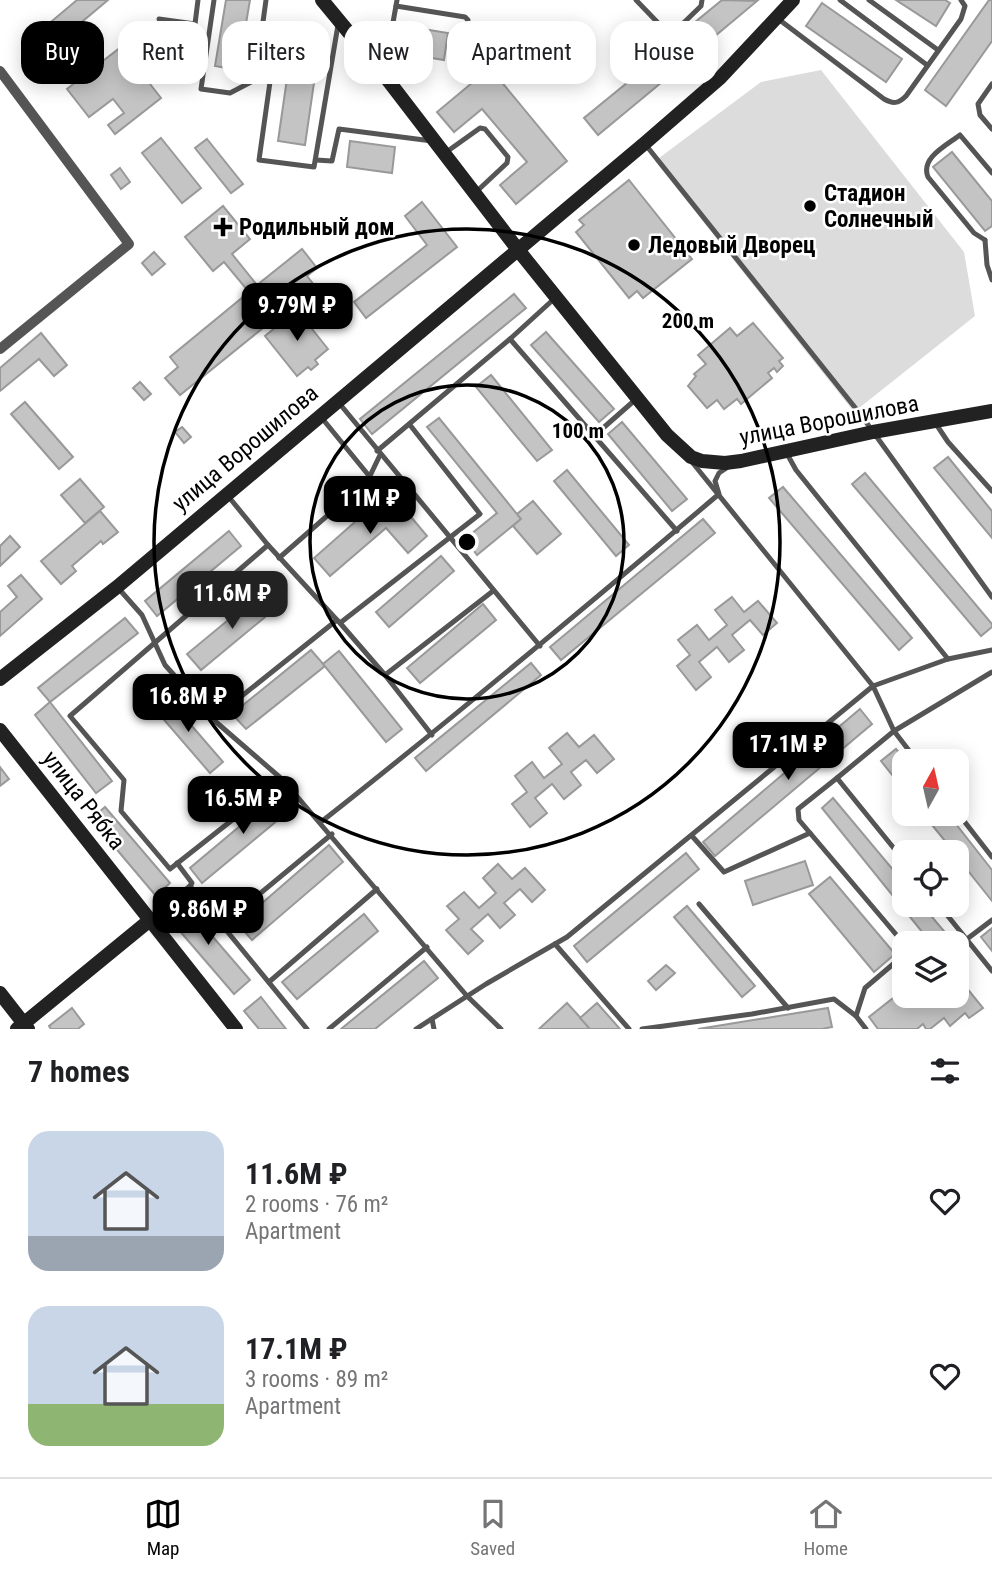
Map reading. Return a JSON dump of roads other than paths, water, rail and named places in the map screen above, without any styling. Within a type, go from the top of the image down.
[{"type":"street","name":"улица Ворошилова","points":[[322,0],[344,27]]},
{"type":"street","name":"улица Ворошилова","points":[[718,79],[793,0]]},
{"type":"street","points":[[0,71],[129,244],[0,349]]},
{"type":"street","name":"улица Ворошилова","points":[[391,84],[432,141],[556,297],[681,449],[691,457],[702,461],[741,461],[873,432],[992,411]]},
{"type":"street","name":"улица Ворошилова","points":[[0,679],[117,587],[519,251],[713,84]]},
{"type":"street","name":"улица Рябка","points":[[0,730],[236,1029]]},
{"type":"street","points":[[0,993],[23,1027],[150,920]]},
{"type":"lane","points":[[159,19],[195,24],[198,0]]},
{"type":"lane","points":[[214,0],[201,89],[230,93],[247,84]]},
{"type":"lane","points":[[263,21],[266,0]]},
{"type":"lane","points":[[636,0],[656,21]]},
{"type":"lane","points":[[686,21],[701,6],[702,0]]},
{"type":"lane","points":[[840,0],[927,65]]},
{"type":"lane","points":[[869,0],[938,50]]},
{"type":"lane","points":[[777,18],[893,103],[900,102],[905,96],[965,11],[961,0]]},
{"type":"lane","points":[[393,21],[396,3],[466,17],[468,21]]},
{"type":"lane","points":[[270,84],[259,160],[314,167],[339,21]]},
{"type":"lane","points":[[992,84],[978,104],[980,115],[992,129]]},
{"type":"lane","points":[[443,155],[480,128],[485,129],[508,157],[507,163],[474,194]]},
{"type":"lane","points":[[316,160],[332,161],[339,129],[432,141]]},
{"type":"lane","points":[[985,240],[974,233],[925,170],[928,161],[960,135],[992,173]]},
{"type":"lane","points":[[645,143],[873,432],[992,597]]},
{"type":"lane","points":[[985,240],[992,235]]},
{"type":"lane","points":[[985,240],[987,265],[992,280]]},
{"type":"lane","points":[[279,558],[370,477],[378,453],[556,297]]},
{"type":"lane","points":[[510,339],[677,531]]},
{"type":"lane","points":[[594,436],[638,398]]},
{"type":"lane","points":[[338,401],[378,453],[451,536],[540,646]]},
{"type":"lane","points":[[320,416],[370,477]]},
{"type":"lane","points":[[934,421],[948,442],[992,491]]},
{"type":"lane","points":[[228,707],[480,514],[410,425]]},
{"type":"lane","points":[[681,449],[873,687],[894,730],[909,749]]},
{"type":"lane","points":[[786,452],[796,470],[948,659]]},
{"type":"lane","points":[[719,494],[715,481],[719,473],[741,461]]},
{"type":"lane","points":[[226,494],[279,558],[339,621],[432,735]]},
{"type":"lane","points":[[321,822],[540,646],[719,494]]},
{"type":"lane","points":[[268,545],[70,716],[124,780],[121,811],[170,869],[283,780]]},
{"type":"lane","points":[[117,587],[142,615],[165,665],[216,722],[283,780],[332,834],[467,996],[501,1029]]},
{"type":"lane","points":[[385,675],[493,591]]},
{"type":"lane","points":[[416,1029],[567,937],[873,687],[948,659],[992,650]]},
{"type":"lane","points":[[892,931],[799,820],[798,809],[894,730],[992,672]]},
{"type":"lane","points":[[837,778],[892,846]]},
{"type":"lane","points":[[967,826],[992,857]]},
{"type":"lane","points":[[692,836],[724,872],[810,833]]},
{"type":"lane","points":[[222,925],[332,834]]},
{"type":"lane","points":[[150,920],[192,883],[177,863]]},
{"type":"lane","points":[[190,886],[307,1029]]},
{"type":"lane","points":[[269,982],[377,888]]},
{"type":"lane","points":[[699,904],[788,1008]]},
{"type":"lane","points":[[949,917],[960,931]]},
{"type":"lane","points":[[969,937],[992,920]]},
{"type":"lane","points":[[969,942],[992,971]]},
{"type":"lane","points":[[555,944],[629,1029]]},
{"type":"lane","points":[[329,1029],[426,947]]},
{"type":"lane","points":[[856,1016],[865,988],[892,965]]},
{"type":"lane","points":[[642,1029],[834,999],[856,1016],[866,1029]]},
{"type":"lane","points":[[432,1018],[434,1029]]},
{"type":"place","name":"Стадион Солнечный","points":[[810,206]]},
{"type":"place","name":"Родильный дом","points":[[223,227]]},
{"type":"place","name":"Ледовый Дворец","points":[[634,245]]}]
